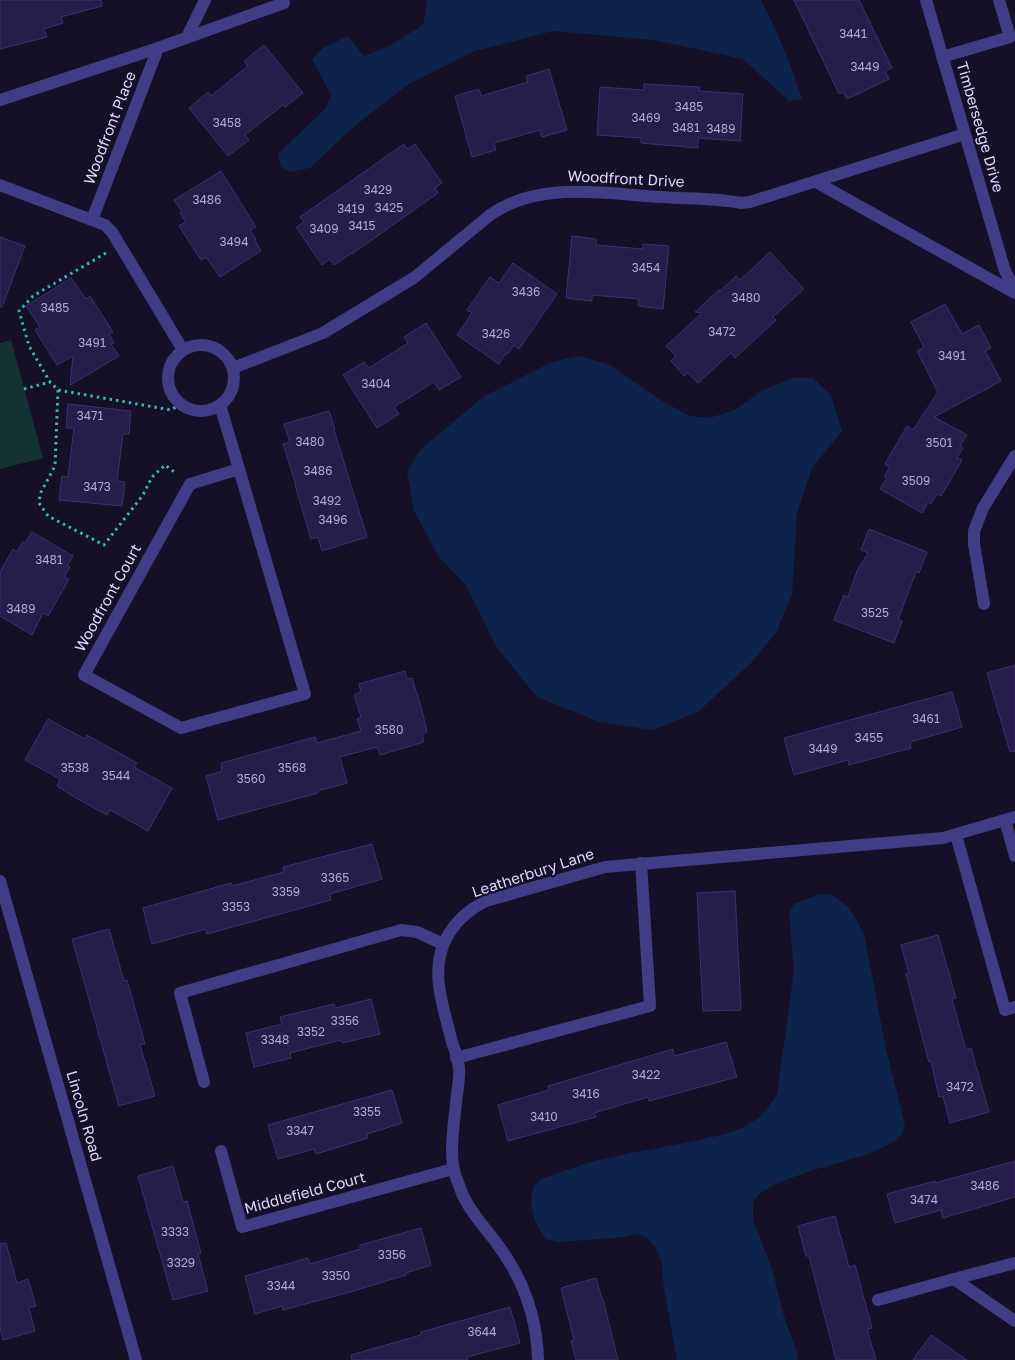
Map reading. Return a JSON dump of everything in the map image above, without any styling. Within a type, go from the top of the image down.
[{"type":"street","points":[[187,38],[204,0]]},
{"type":"street","name":"Timbersedge Drive","points":[[926,0],[1004,268],[1015,292]]},
{"type":"street","name":"Timbersedge Drive","points":[[942,57],[1010,37],[1000,0]]},
{"type":"street","name":"Woodfront Place","points":[[0,100],[187,38],[281,2]]},
{"type":"street","name":"Woodfront Place","points":[[92,220],[158,48]]},
{"type":"street","name":"Woodfront Drive","points":[[233,368],[323,332],[415,277],[490,214],[516,201],[545,193],[574,191],[741,203],[758,200],[965,134]]},
{"type":"street","name":"Timbersedge Drive","points":[[816,182],[1015,292]]},
{"type":"street","points":[[0,185],[105,225],[112,232],[183,350]]},
{"type":"street","points":[[200,344],[217,348],[230,360],[233,368],[235,378],[233,389],[220,406],[207,411],[193,410],[181,404],[172,394],[168,380],[170,366],[183,350],[191,346],[200,344]]},
{"type":"street","name":"Woodfront Court","points":[[190,484],[84,675],[181,728],[305,694],[220,406]]},
{"type":"street","points":[[984,604],[974,544],[974,531],[983,508],[1015,456]]},
{"type":"street","points":[[190,484],[239,470]]},
{"type":"street","name":"Leatherbury Lane","points":[[443,944],[450,930],[460,918],[472,908],[486,901],[605,867],[943,838],[1010,819],[1015,856]]},
{"type":"street","points":[[956,835],[1005,1010],[1015,1007]]},
{"type":"street","points":[[456,1058],[650,1006],[641,863]]},
{"type":"street","name":"Lincoln Road","points":[[0,880],[136,1360]]},
{"type":"street","points":[[204,1082],[180,993],[401,930],[417,932],[443,944],[439,959],[438,981],[459,1068],[453,1135],[453,1169],[471,1209],[508,1258],[522,1286],[534,1322],[538,1360]]},
{"type":"street","name":"Middlefield Court","points":[[221,1151],[242,1227],[453,1169]]},
{"type":"street","points":[[878,1300],[1015,1263]]},
{"type":"street","points":[[954,1279],[1015,1321]]},
{"type":"path","points":[[120,245],[33,296],[20,311],[29,346],[50,382],[58,390],[171,410],[181,404]]},
{"type":"path","points":[[24,389],[50,382]]},
{"type":"path","points":[[58,390],[55,466],[40,494],[39,502],[48,516],[104,545],[143,495],[152,478],[165,465],[190,484]]},
{"type":"green space","points":[[11,340],[43,458],[0,469],[0,343]]},
{"type":"water","points":[[427,0],[761,0],[784,49],[802,99],[789,101],[743,59],[653,40],[553,31],[472,52],[407,85],[350,130],[310,168],[290,172],[281,166],[278,154],[325,109],[331,95],[312,59],[323,48],[348,36],[364,56],[387,47],[423,25]]},
{"type":"water","points":[[579,356],[610,365],[662,401],[690,416],[709,418],[735,410],[763,390],[794,378],[813,378],[831,395],[842,431],[812,468],[797,513],[792,594],[776,633],[751,663],[699,711],[653,730],[600,722],[537,697],[496,646],[466,585],[439,557],[414,511],[407,472],[420,450],[483,397],[552,362]]},
{"type":"water","points":[[820,894],[832,895],[849,908],[864,934],[886,1049],[905,1124],[902,1134],[894,1142],[869,1154],[810,1171],[775,1184],[759,1194],[753,1202],[753,1220],[772,1269],[783,1313],[798,1360],[677,1360],[664,1289],[661,1260],[654,1245],[646,1237],[635,1234],[622,1237],[558,1242],[546,1239],[534,1217],[532,1193],[537,1183],[543,1179],[580,1165],[728,1133],[749,1124],[765,1111],[777,1094],[794,971],[789,912],[794,904]]},
{"type":"building","points":[[0,0],[101,0],[102,6],[61,17],[63,23],[44,29],[47,37],[0,49]]},
{"type":"building","points":[[794,0],[859,0],[892,68],[885,71],[889,79],[847,99],[843,92],[839,94]]},
{"type":"building","points":[[264,45],[303,93],[285,107],[283,105],[245,135],[249,140],[228,156],[189,108],[208,92],[211,96],[248,66],[244,61]]},
{"type":"building","points":[[549,69],[567,130],[542,137],[540,130],[494,143],[496,150],[472,157],[455,96],[479,89],[481,96],[528,82],[526,76]]},
{"type":"building","points":[[644,84],[700,87],[699,91],[743,94],[740,141],[698,138],[698,148],[641,143],[641,138],[597,135],[600,87],[644,90]]},
{"type":"building","points":[[404,144],[408,149],[415,144],[442,183],[435,188],[438,193],[352,254],[334,265],[330,259],[322,265],[296,227],[304,222],[300,217]]},
{"type":"building","points":[[221,171],[256,227],[250,230],[261,251],[220,277],[206,257],[201,260],[179,226],[186,222],[174,200]]},
{"type":"building","points":[[572,236],[596,239],[596,245],[643,249],[643,244],[669,246],[663,309],[638,306],[639,299],[592,295],[592,301],[566,298]]},
{"type":"building","points":[[0,237],[25,246],[2,307],[0,307]]},
{"type":"building","points":[[770,252],[804,289],[773,317],[776,320],[735,358],[731,353],[698,383],[688,373],[684,376],[671,361],[676,356],[666,346],[702,313],[695,312],[719,290],[736,276],[740,280]]},
{"type":"building","points":[[513,263],[557,294],[519,349],[514,345],[499,364],[457,335],[472,313],[467,310],[490,277],[499,283]]},
{"type":"building","points":[[71,278],[86,299],[90,296],[113,332],[109,334],[114,343],[111,344],[119,356],[70,385],[73,356],[57,365],[35,330],[40,327],[26,306]]},
{"type":"building","points":[[945,304],[962,334],[979,325],[991,348],[985,351],[1001,381],[934,417],[967,435],[960,446],[963,448],[957,458],[962,460],[941,496],[937,494],[931,504],[928,502],[922,513],[880,489],[887,478],[884,476],[890,467],[885,464],[907,426],[913,430],[938,392],[917,351],[924,347],[911,322]]},
{"type":"building","points":[[426,323],[461,377],[439,390],[434,382],[394,407],[399,414],[377,428],[343,375],[364,362],[369,368],[408,343],[404,337]]},
{"type":"building","points":[[68,404],[131,411],[129,434],[123,434],[117,481],[125,482],[122,506],[59,500],[62,476],[68,477],[74,428],[66,428]]},
{"type":"building","points":[[329,411],[367,537],[322,551],[318,537],[311,539],[283,444],[290,442],[284,424]]},
{"type":"building","points":[[869,529],[927,552],[919,573],[916,572],[898,619],[902,621],[894,643],[834,620],[844,595],[848,597],[857,571],[868,553],[861,550]]},
{"type":"building","points":[[32,532],[73,556],[67,566],[70,567],[64,577],[69,579],[48,616],[43,613],[32,635],[0,616],[0,572],[13,549],[17,552]]},
{"type":"building","points":[[1015,665],[1015,751],[1010,752],[987,673]]},
{"type":"building","points":[[405,671],[407,679],[412,678],[422,710],[427,732],[422,734],[424,742],[380,755],[377,747],[340,757],[347,783],[317,791],[318,793],[218,820],[206,776],[222,771],[221,763],[315,737],[317,743],[361,731],[357,719],[361,717],[354,695],[361,692],[359,684]]},
{"type":"building","points":[[952,692],[962,727],[910,742],[911,748],[849,765],[848,760],[794,775],[784,738]]},
{"type":"building","points":[[48,719],[85,739],[87,735],[137,763],[134,767],[172,788],[148,831],[110,810],[107,815],[76,798],[57,786],[60,779],[25,760]]},
{"type":"building","points":[[372,844],[382,879],[330,894],[331,900],[207,934],[206,929],[152,944],[143,908],[231,883],[232,886],[284,872],[283,867]]},
{"type":"building","points":[[735,891],[741,1010],[703,1011],[697,893]]},
{"type":"building","points":[[109,929],[124,981],[127,980],[145,1044],[140,1045],[155,1096],[119,1106],[72,939]]},
{"type":"building","points":[[938,935],[956,998],[952,999],[966,1050],[971,1048],[989,1112],[950,1123],[943,1096],[939,1097],[931,1061],[929,1062],[906,974],[909,973],[901,945]]},
{"type":"building","points":[[371,999],[380,1034],[342,1043],[341,1040],[290,1053],[291,1058],[254,1067],[246,1033],[282,1024],[280,1017],[334,1004],[335,1008]]},
{"type":"building","points":[[726,1042],[737,1077],[649,1101],[648,1097],[594,1113],[596,1117],[508,1141],[498,1105],[549,1090],[548,1086],[673,1049],[674,1056]]},
{"type":"building","points":[[392,1090],[402,1123],[367,1134],[368,1138],[316,1154],[314,1149],[278,1159],[268,1125]]},
{"type":"building","points":[[1015,1161],[1015,1197],[943,1218],[941,1210],[895,1223],[887,1194]]},
{"type":"building","points":[[173,1166],[183,1202],[187,1201],[201,1253],[198,1254],[208,1291],[173,1300],[138,1176]]},
{"type":"building","points":[[835,1216],[849,1267],[855,1265],[872,1328],[867,1329],[876,1360],[836,1360],[809,1256],[806,1256],[798,1226]]},
{"type":"building","points":[[421,1228],[431,1265],[406,1273],[406,1275],[350,1292],[283,1310],[282,1306],[255,1314],[245,1276],[308,1258],[310,1264],[360,1249],[360,1245]]},
{"type":"building","points":[[6,1243],[17,1283],[28,1279],[36,1306],[29,1308],[35,1331],[3,1340],[0,1328],[0,1244]]},
{"type":"building","points":[[596,1278],[618,1360],[576,1360],[571,1341],[574,1340],[561,1288]]},
{"type":"building","points":[[510,1307],[520,1343],[467,1357],[468,1360],[352,1360],[351,1355],[421,1335],[421,1332]]},
{"type":"building","points":[[931,1335],[967,1360],[913,1360]]}]
